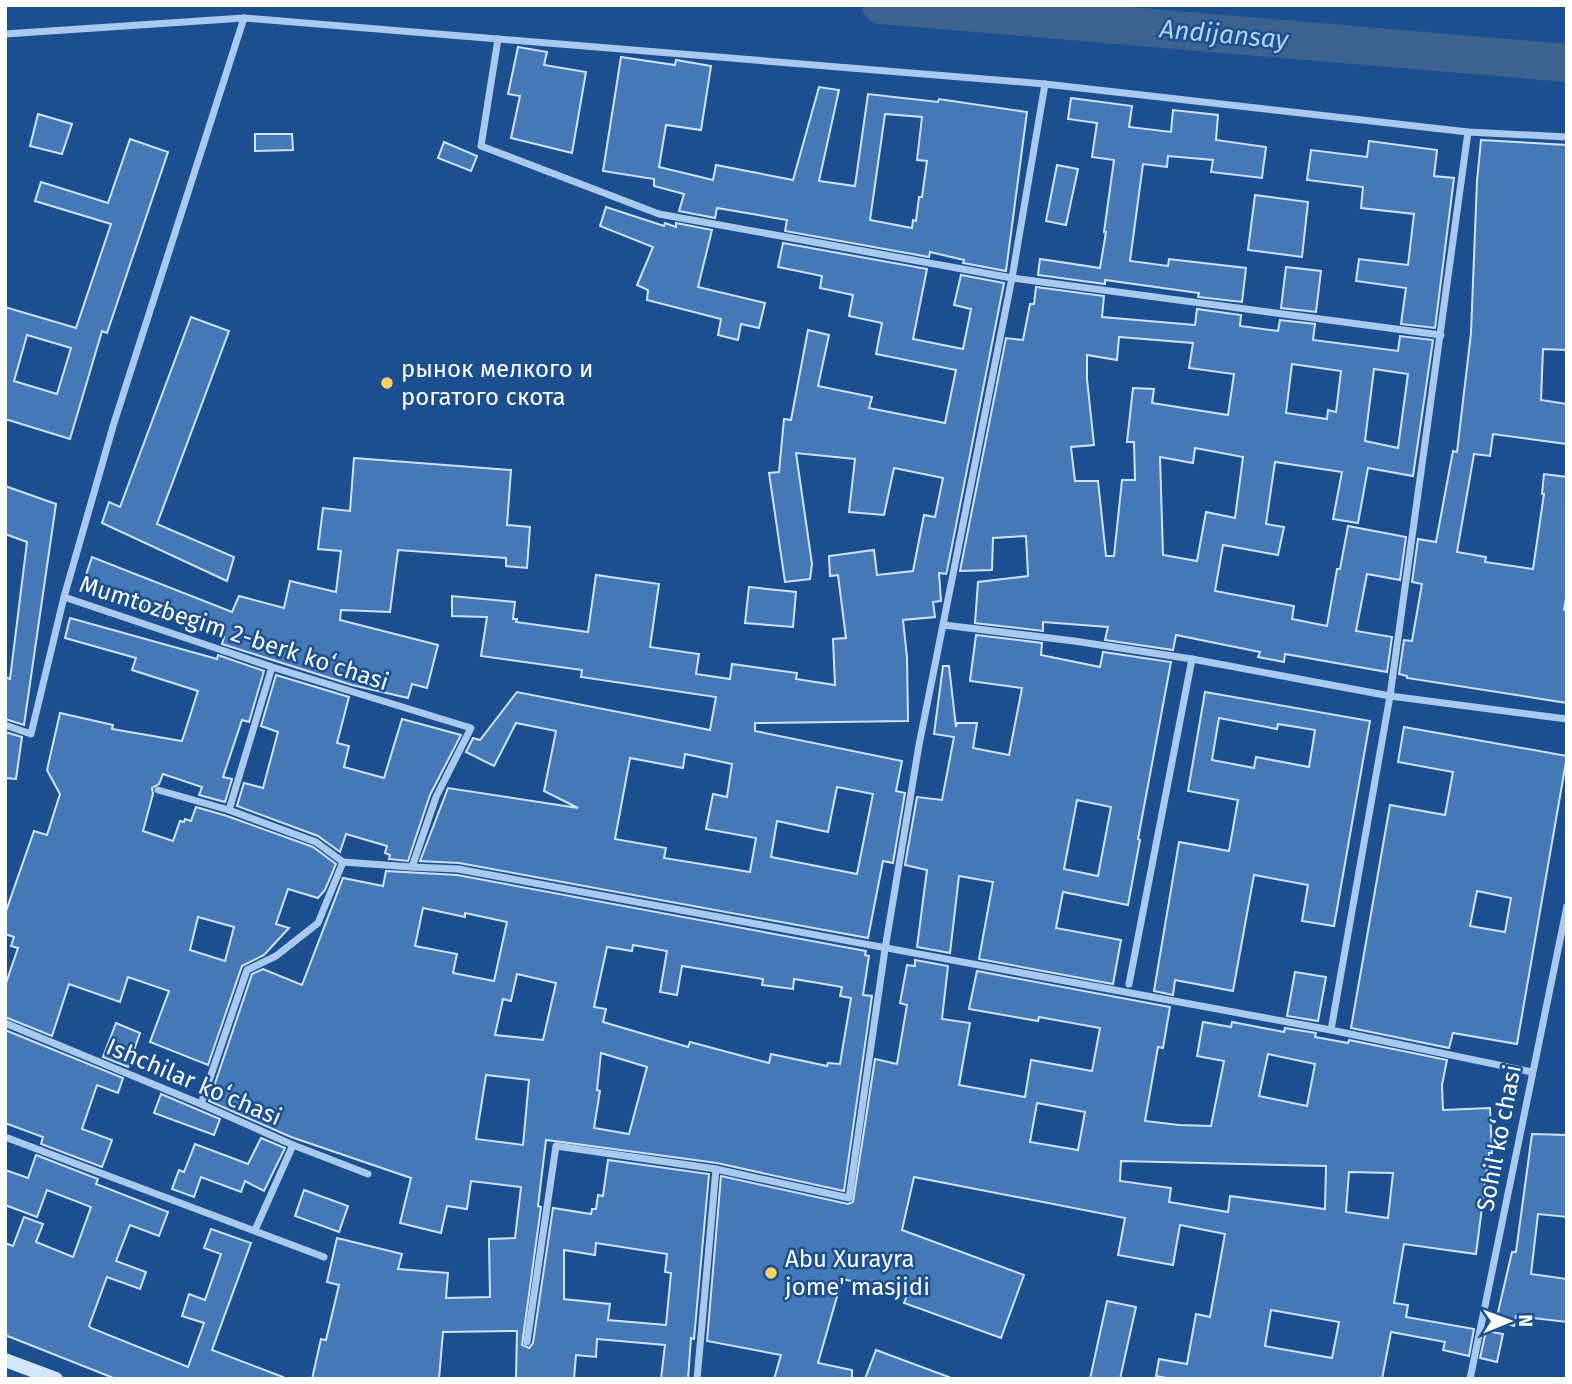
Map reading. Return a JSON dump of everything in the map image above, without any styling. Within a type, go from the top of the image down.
[{"type":"main road","points":[[5,1360],[56,1379]]},
{"type":"street","points":[[5,34],[244,18],[1045,84],[1468,132],[1567,137]]},
{"type":"street","points":[[64,597],[114,423],[244,18]]},
{"type":"street","points":[[498,39],[481,146],[659,214],[1012,278],[1441,335]]},
{"type":"street","points":[[527,1342],[556,1146],[716,1169],[849,1198],[885,949],[919,745],[1012,278],[1045,84]]},
{"type":"street","points":[[1331,1030],[1390,696],[1468,132]]},
{"type":"street","name":"Mumtozbegim 2-berk koʻchasi","points":[[5,725],[31,734],[64,597],[272,667],[471,728],[436,797],[412,867]]},
{"type":"street","points":[[944,625],[1192,659],[1390,696],[1567,719]]},
{"type":"street","points":[[1129,984],[1192,659]]},
{"type":"street","points":[[229,810],[272,667]]},
{"type":"street","points":[[159,790],[229,810],[316,842],[343,862],[458,869],[1331,1030],[1532,1072]]},
{"type":"street","points":[[201,1104],[247,970],[276,956],[318,923],[343,862]]},
{"type":"street","name":"Sohil koʻchasi","points":[[1470,1379],[1567,906]]},
{"type":"street","points":[[1558,947],[1567,947]]},
{"type":"street","name":"Ishchilar koʻchasi","points":[[5,1023],[368,1174]]},
{"type":"street","points":[[5,1137],[324,1256]]},
{"type":"street","points":[[255,1230],[293,1145]]},
{"type":"street","points":[[697,1379],[716,1169]]},
{"type":"building","points":[[518,47],[547,52],[544,65],[586,72],[572,153],[511,138],[520,96],[508,94]]},
{"type":"building","points":[[621,57],[675,65],[676,60],[711,66],[701,130],[666,125],[659,167],[713,180],[716,165],[793,180],[819,87],[839,90],[819,181],[855,186],[868,94],[938,102],[939,99],[1027,112],[1006,271],[963,263],[964,260],[930,252],[929,257],[785,231],[787,220],[717,208],[715,218],[679,211],[684,194],[654,186],[654,179],[603,171]],"holes":[[[885,114],[922,117],[917,160],[927,161],[916,221],[913,220],[912,228],[870,220]]]},
{"type":"building","points":[[1071,98],[1132,106],[1129,127],[1171,132],[1173,110],[1218,115],[1216,140],[1266,147],[1262,178],[1211,172],[1213,160],[1168,156],[1167,167],[1143,164],[1130,261],[1168,266],[1169,259],[1246,268],[1242,302],[1105,280],[1105,284],[1038,275],[1040,259],[1100,268],[1114,160],[1092,157],[1097,123],[1068,119]]},
{"type":"building","points":[[38,114],[72,124],[62,154],[30,146]]},
{"type":"building","points":[[255,134],[292,134],[293,150],[255,151]]},
{"type":"building","points":[[130,139],[168,152],[107,333],[102,331],[70,439],[5,419],[5,307],[76,328],[111,224],[35,201],[41,182],[108,203]],"holes":[[[27,335],[71,348],[57,394],[14,381]]]},
{"type":"building","points":[[1481,140],[1567,145],[1567,350],[1543,349],[1541,400],[1567,404],[1567,444],[1493,434],[1490,456],[1474,454],[1457,552],[1486,557],[1485,562],[1533,569],[1544,494],[1544,474],[1567,477],[1567,593],[1564,610],[1567,610],[1567,703],[1407,678],[1399,674],[1404,640],[1412,641],[1422,584],[1412,582],[1418,539],[1436,542],[1453,451],[1457,452],[1471,333]]},
{"type":"building","points":[[1369,141],[1437,150],[1434,176],[1454,178],[1435,328],[1401,324],[1406,288],[1356,281],[1359,259],[1408,265],[1414,214],[1361,208],[1363,187],[1307,180],[1311,150],[1367,157]]},
{"type":"building","points":[[444,142],[477,156],[471,171],[438,158]]},
{"type":"building","points":[[1057,165],[1078,169],[1066,225],[1046,221]]},
{"type":"building","points":[[1255,195],[1308,202],[1302,257],[1248,250]]},
{"type":"building","points":[[606,207],[664,226],[665,223],[676,227],[676,223],[712,230],[698,287],[765,303],[759,328],[741,324],[738,340],[718,335],[721,319],[647,300],[648,290],[637,285],[653,247],[600,226]]},
{"type":"building","points":[[783,243],[927,269],[913,339],[963,349],[971,309],[954,305],[961,275],[1004,283],[947,571],[946,574],[939,573],[941,601],[933,602],[935,617],[903,620],[907,657],[908,721],[755,723],[755,731],[902,761],[896,791],[905,793],[893,863],[883,861],[868,938],[459,863],[420,861],[448,788],[578,808],[544,791],[556,731],[516,723],[494,766],[466,752],[473,738],[480,740],[517,692],[710,730],[716,697],[581,677],[582,670],[481,656],[487,617],[452,616],[452,596],[515,602],[513,619],[517,619],[516,622],[588,632],[596,575],[659,584],[650,647],[699,654],[696,674],[730,679],[732,664],[797,673],[796,679],[835,685],[833,639],[846,638],[838,575],[830,576],[829,556],[874,550],[877,575],[913,571],[924,515],[935,517],[943,478],[894,468],[884,515],[849,512],[855,459],[796,453],[812,564],[810,579],[785,582],[769,473],[779,472],[784,419],[791,420],[808,330],[829,335],[818,386],[872,397],[869,408],[945,423],[956,370],[876,354],[882,323],[849,316],[853,295],[820,288],[822,276],[778,267]],"holes":[[[685,754],[732,764],[727,797],[713,794],[706,829],[756,838],[750,872],[664,858],[666,848],[615,839],[630,758],[683,768]],[[837,787],[873,794],[857,874],[771,857],[777,821],[828,832]]]},
{"type":"building","points":[[1286,267],[1321,271],[1316,312],[1281,308]]},
{"type":"building","points":[[1036,287],[1104,296],[1102,317],[1195,325],[1197,309],[1241,315],[1240,326],[1278,331],[1280,320],[1315,324],[1313,340],[1398,351],[1400,336],[1433,340],[1413,476],[1368,468],[1358,523],[1333,519],[1342,472],[1275,462],[1266,524],[1284,527],[1278,555],[1223,545],[1215,591],[1294,606],[1292,619],[1327,626],[1348,526],[1406,537],[1400,580],[1367,574],[1356,631],[1392,637],[1387,672],[1285,654],[1284,662],[1258,657],[1260,652],[1176,635],[1173,650],[1105,640],[1108,627],[1043,622],[1043,631],[975,623],[978,582],[1028,576],[1026,536],[993,538],[992,570],[960,571],[1006,338],[1023,340],[1030,304],[1034,304]],"holes":[[[1119,337],[1193,343],[1189,368],[1234,374],[1228,415],[1152,403],[1154,389],[1133,388],[1127,442],[1134,442],[1135,480],[1122,480],[1114,556],[1106,556],[1098,481],[1075,481],[1071,447],[1094,445],[1087,355],[1117,360]],[[1292,364],[1341,371],[1336,412],[1328,410],[1327,419],[1286,413]],[[1374,369],[1408,374],[1398,448],[1365,441]],[[1195,448],[1243,457],[1235,518],[1206,512],[1197,561],[1163,555],[1160,457],[1193,463]]]},
{"type":"building","points":[[191,317],[229,331],[157,524],[234,557],[227,581],[102,523],[109,502],[120,507]]},
{"type":"building","points":[[354,458],[511,470],[507,525],[530,527],[527,568],[506,566],[506,558],[398,550],[390,612],[341,610],[340,620],[438,645],[427,688],[412,684],[408,698],[352,685],[222,644],[224,637],[83,584],[92,557],[232,612],[239,596],[284,608],[290,581],[336,592],[341,551],[318,549],[323,508],[350,511]]},
{"type":"building","points":[[5,486],[56,504],[24,725],[5,719],[5,677],[10,679],[27,542],[5,534]]},
{"type":"building","points":[[749,587],[796,592],[793,627],[745,623]]},
{"type":"building","points":[[70,618],[217,659],[218,655],[264,671],[249,722],[242,720],[223,777],[232,779],[225,802],[199,795],[202,787],[163,774],[159,784],[152,788],[153,794],[143,831],[173,841],[180,821],[191,821],[196,807],[313,847],[336,864],[325,890],[318,898],[288,889],[276,924],[289,928],[264,955],[242,966],[208,1065],[150,1042],[169,991],[128,977],[120,1002],[69,984],[52,1036],[5,1017],[5,986],[18,948],[11,946],[14,937],[5,934],[5,914],[34,831],[47,835],[60,794],[47,770],[60,713],[113,725],[112,729],[182,741],[198,691],[132,670],[136,658],[65,638]],"holes":[[[198,917],[234,927],[225,961],[190,950]]]},
{"type":"building","points":[[976,635],[1042,643],[1041,655],[1100,667],[1103,652],[1171,662],[1128,905],[1063,892],[1056,928],[1121,940],[1113,984],[979,959],[993,882],[959,876],[950,953],[917,947],[927,870],[905,865],[917,797],[942,800],[954,737],[934,734],[943,666],[949,666],[956,727],[957,723],[977,723],[973,748],[1009,755],[1022,688],[970,681]],"holes":[[[1077,800],[1111,807],[1098,876],[1064,869]]]},
{"type":"building","points":[[276,675],[349,697],[337,743],[349,746],[344,767],[384,778],[402,719],[461,735],[430,795],[408,861],[389,859],[390,855],[385,853],[387,846],[346,834],[340,852],[318,836],[237,806],[244,783],[263,788],[278,732],[261,726]]},
{"type":"building","points":[[1205,692],[1370,721],[1334,926],[1302,921],[1308,885],[1254,875],[1233,991],[1175,980],[1173,995],[1154,991],[1179,842],[1229,851],[1238,800],[1188,791]],"holes":[[[1219,718],[1277,729],[1278,724],[1315,730],[1309,767],[1256,757],[1254,768],[1212,760]]]},
{"type":"building","points":[[1404,727],[1567,756],[1517,1044],[1453,1033],[1449,1048],[1351,1028],[1390,805],[1445,815],[1453,772],[1398,762]],"holes":[[[1477,891],[1511,898],[1505,932],[1470,926]]]},
{"type":"building","points":[[5,732],[22,737],[16,779],[5,778]]},
{"type":"building","points":[[386,871],[457,875],[866,951],[865,955],[869,956],[863,995],[872,996],[844,1191],[717,1163],[546,1140],[538,1206],[541,1207],[522,1345],[529,1348],[533,1343],[553,1208],[591,1214],[592,1209],[596,1209],[598,1195],[603,1196],[608,1160],[709,1174],[688,1379],[661,1379],[665,1345],[597,1339],[596,1357],[576,1355],[574,1379],[516,1379],[517,1331],[443,1332],[439,1379],[312,1379],[321,1339],[326,1340],[339,1285],[327,1282],[337,1238],[402,1254],[398,1269],[448,1273],[446,1298],[490,1297],[489,1239],[515,1238],[521,1187],[471,1181],[467,1209],[447,1206],[441,1233],[400,1223],[411,1178],[291,1137],[209,1101],[252,974],[263,969],[302,985],[343,878],[383,886]],"holes":[[[423,908],[507,922],[494,981],[453,973],[457,954],[415,946]],[[633,945],[667,951],[660,992],[677,995],[682,966],[763,979],[762,985],[793,989],[794,979],[842,987],[840,996],[851,998],[840,1064],[828,1063],[827,1066],[771,1054],[769,1063],[690,1042],[688,1047],[603,1022],[606,1009],[594,1007],[607,947],[632,951]],[[517,974],[556,983],[543,1040],[495,1035],[503,999],[511,1001]],[[601,1053],[647,1067],[629,1134],[594,1128],[600,1091],[597,1090]],[[486,1075],[529,1080],[523,1145],[476,1139]],[[596,1243],[667,1254],[665,1272],[671,1273],[666,1325],[608,1320],[610,1304],[564,1299],[564,1250],[595,1255]]]},
{"type":"building","points":[[915,960],[948,966],[942,1019],[970,1023],[959,1085],[1025,1097],[1031,1060],[1092,1071],[1100,1028],[1039,1017],[1038,1021],[969,1009],[977,971],[1170,1007],[1163,1048],[1158,1047],[1145,1121],[1211,1126],[1224,1061],[1197,1056],[1203,1022],[1231,1027],[1232,1022],[1284,1032],[1285,1028],[1316,1033],[1315,1037],[1348,1043],[1349,1040],[1447,1060],[1442,1085],[1443,1110],[1490,1108],[1492,1153],[1489,1153],[1476,1254],[1404,1244],[1394,1303],[1408,1305],[1406,1317],[1474,1329],[1469,1356],[1443,1350],[1445,1342],[1391,1332],[1382,1379],[1172,1379],[1156,1376],[1159,1359],[1187,1364],[1196,1314],[1210,1317],[1225,1234],[1180,1225],[1173,1265],[1118,1255],[1125,1218],[914,1177],[902,1230],[1024,1275],[1001,1338],[904,1303],[908,1293],[842,1279],[818,1363],[852,1370],[852,1379],[774,1379],[781,1355],[707,1341],[721,1176],[848,1204],[853,1202],[875,1059],[897,1064],[907,1005],[900,1003],[907,965],[915,966]],"holes":[[[1268,1054],[1315,1064],[1307,1106],[1259,1096]],[[1037,1103],[1085,1112],[1078,1150],[1030,1142]],[[1121,1161],[1326,1166],[1325,1209],[1230,1196],[1228,1212],[1169,1202],[1171,1188],[1120,1181]],[[1349,1172],[1393,1173],[1388,1218],[1346,1212]],[[1271,1310],[1339,1322],[1332,1358],[1265,1346]]]},
{"type":"building","points":[[1295,972],[1326,977],[1318,1021],[1287,1016]]},
{"type":"building","points":[[116,1023],[140,1033],[128,1067],[103,1057]]},
{"type":"building","points":[[5,1030],[123,1078],[118,1093],[97,1085],[82,1129],[112,1140],[102,1167],[41,1144],[43,1137],[5,1123]]},
{"type":"building","points":[[161,1094],[220,1119],[214,1135],[154,1113]]},
{"type":"building","points":[[1532,1134],[1567,1135],[1567,1217],[1538,1214],[1531,1274],[1567,1279],[1567,1322],[1516,1316],[1514,1326],[1496,1321],[1512,1252],[1516,1252]]},
{"type":"building","points":[[261,1138],[285,1148],[264,1191],[245,1181],[241,1192],[201,1177],[194,1197],[172,1189],[179,1170],[184,1172],[195,1144],[248,1164]]},
{"type":"building","points":[[36,1155],[98,1179],[96,1184],[168,1212],[159,1236],[130,1225],[116,1261],[146,1272],[140,1289],[107,1277],[89,1326],[91,1328],[188,1367],[204,1323],[182,1316],[189,1294],[205,1300],[221,1254],[204,1248],[211,1229],[251,1243],[212,1350],[283,1379],[116,1379],[5,1335],[5,1243],[13,1246],[24,1217],[43,1224],[36,1242],[73,1257],[91,1207],[47,1190],[37,1217],[5,1205],[5,1170],[28,1178]]},
{"type":"building","points":[[304,1190],[348,1206],[339,1232],[295,1216]]},
{"type":"building","points":[[1107,1301],[1136,1307],[1120,1379],[1090,1379]]},
{"type":"building","points":[[1486,1331],[1503,1334],[1497,1362],[1480,1358]]},
{"type":"building","points":[[876,1350],[949,1377],[865,1379]]},
{"type":"waterway","name":"Andijansay","points":[[881,5],[1567,63]]},
{"type":"place","name":"рынок мелкого и рогатого скота","points":[[387,383]]},
{"type":"place","name":"Abu Xurayra jome' masjidi","points":[[771,1273]]}]
